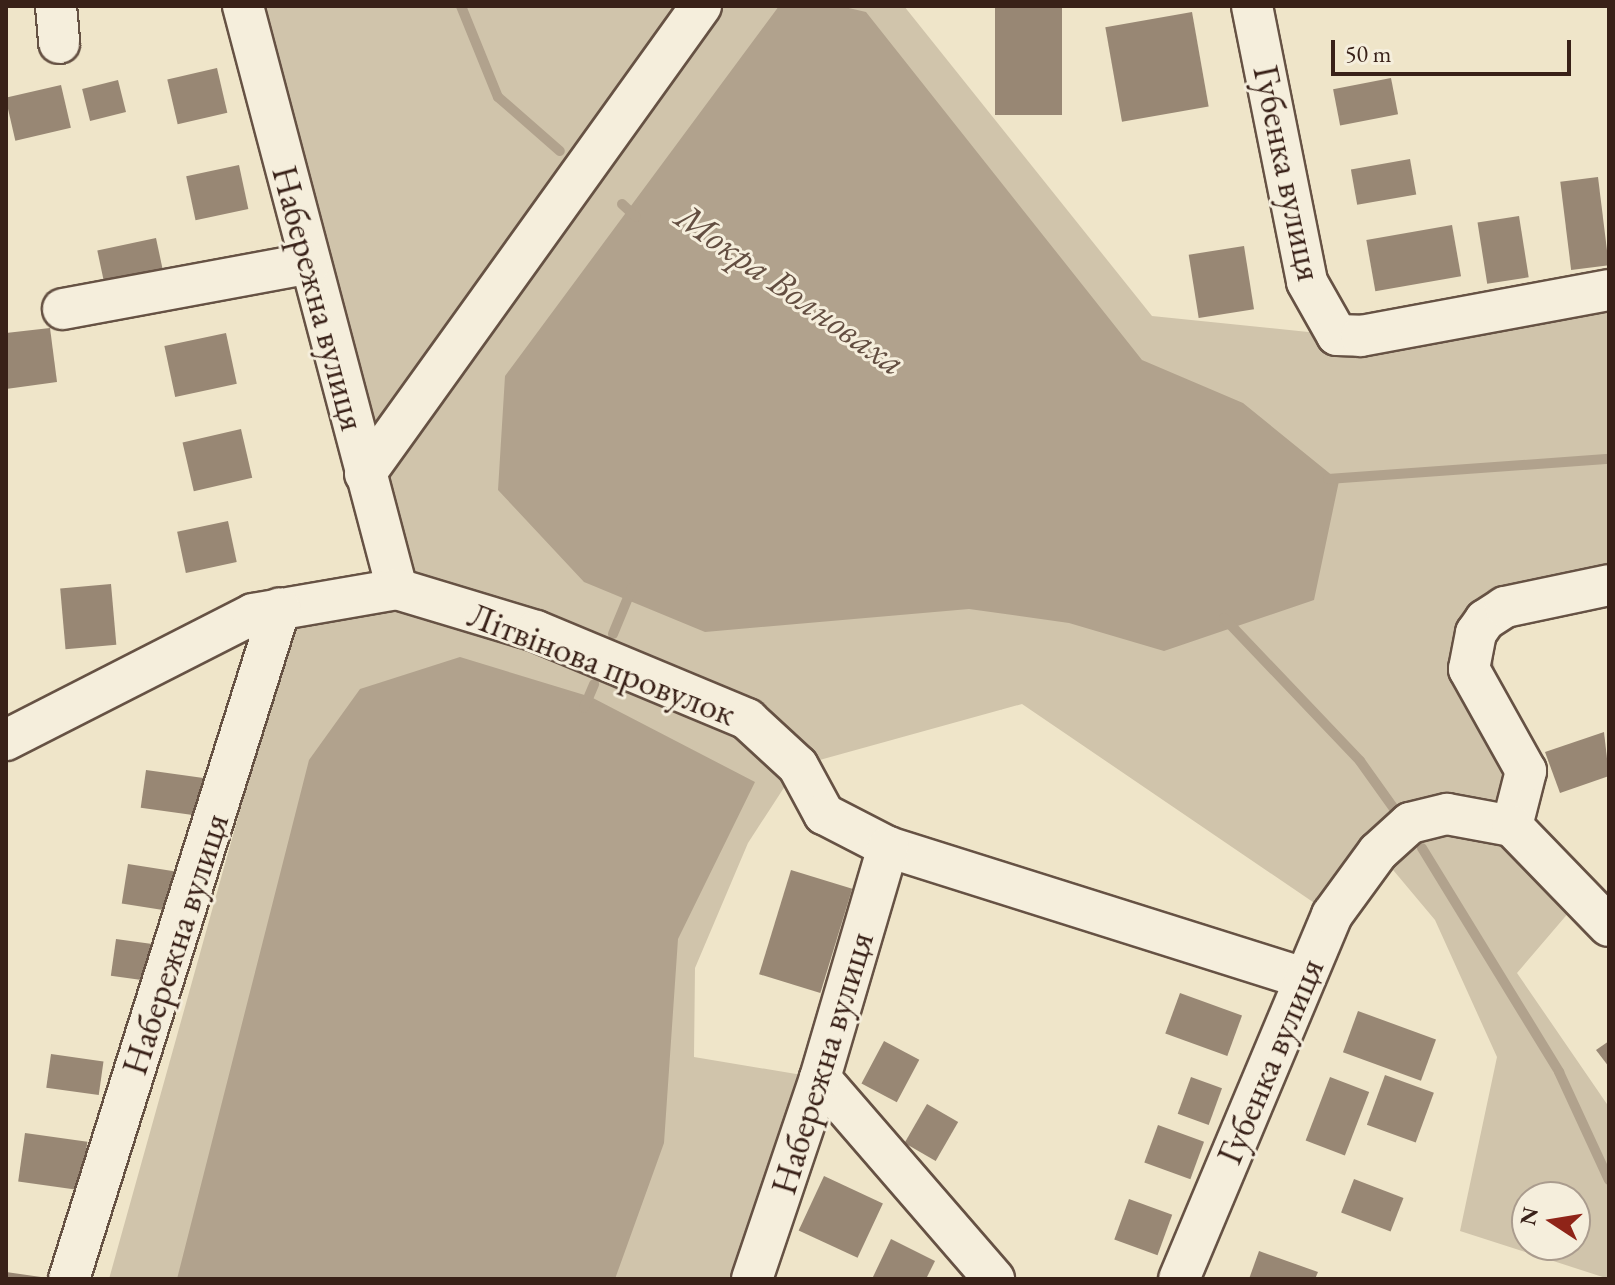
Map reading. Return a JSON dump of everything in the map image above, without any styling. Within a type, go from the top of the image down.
[{"type":"street","name":"Набережна вулиця","points":[[243,6],[397,589]]},
{"type":"street","points":[[365,474],[701,6]]},
{"type":"street","name":"Губенка вулиця","points":[[1252,6],[1307,282],[1337,335],[1361,336],[1609,290]]},
{"type":"street","points":[[63,309],[310,263]]},
{"type":"street","points":[[1609,585],[1505,607],[1485,620],[1476,633],[1469,669],[1526,771],[1512,826],[1609,926]]},
{"type":"street","name":"Літвінова провулок","points":[[6,740],[180,648],[253,614],[397,589],[536,631],[747,719],[798,766],[824,814],[888,847],[1304,978]]},
{"type":"street","name":"Набережна вулиця","points":[[69,1279],[280,608]]},
{"type":"street","name":"Губенка вулиця","points":[[1179,1279],[1332,915],[1378,852],[1410,823],[1447,814],[1512,826]]},
{"type":"street","name":"Набережна вулиця","points":[[752,1279],[820,1078],[888,847]]},
{"type":"street","points":[[820,1078],[994,1279]]},
{"type":"shaded area","points":[[243,6],[904,6],[1152,316],[1337,335],[1609,292],[1609,593],[1488,608],[1512,826],[1582,897],[1517,973],[1609,1107],[1609,1279],[1553,1261],[1591,1261],[1591,1181],[1511,1181],[1511,1247],[1460,1231],[1497,1057],[1435,920],[1378,852],[1332,915],[1022,704],[798,766],[748,843],[695,968],[694,1057],[820,1078],[752,1279],[109,1279],[247,785],[253,614],[397,589]]},
{"type":"water","points":[[779,6],[840,6],[866,12],[1142,360],[1243,403],[1339,481],[1314,600],[1164,651],[1069,623],[969,609],[705,632],[584,582],[498,490],[505,376]]},
{"type":"water","points":[[460,657],[591,697],[755,782],[678,939],[664,1143],[615,1279],[177,1279],[309,760],[360,689]]},
{"type":"building","points":[[995,6],[1062,6],[1062,115],[995,115]]},
{"type":"building","points":[[1192,12],[1209,107],[1122,122],[1105,27]]},
{"type":"building","points":[[217,68],[227,113],[178,124],[167,79]]},
{"type":"building","points":[[1391,78],[1398,114],[1340,126],[1333,89]]},
{"type":"building","points":[[118,80],[126,112],[90,121],[82,89]]},
{"type":"building","points":[[61,85],[71,128],[15,141],[6,98]]},
{"type":"building","points":[[1410,159],[1416,194],[1357,205],[1351,169]]},
{"type":"building","points":[[239,165],[248,209],[196,220],[186,176]]},
{"type":"building","points":[[1598,177],[1609,265],[1571,270],[1560,182]]},
{"type":"building","points":[[1519,216],[1529,277],[1487,284],[1478,223]]},
{"type":"building","points":[[1452,225],[1461,276],[1375,291],[1366,240]]},
{"type":"building","points":[[156,238],[164,275],[105,288],[97,250]]},
{"type":"building","points":[[1244,246],[1254,309],[1199,318],[1189,255]]},
{"type":"building","points":[[50,328],[57,382],[6,389],[6,333]]},
{"type":"building","points":[[226,333],[237,384],[175,397],[164,346]]},
{"type":"building","points":[[241,429],[252,478],[194,491],[183,442]]},
{"type":"building","points":[[228,521],[237,562],[186,573],[177,532]]},
{"type":"building","points":[[111,584],[116,645],[66,649],[60,588]]},
{"type":"building","points":[[1604,732],[1609,776],[1560,793],[1545,752]]},
{"type":"building","points":[[146,770],[212,779],[207,817],[141,808]]},
{"type":"building","points":[[128,864],[180,872],[174,912],[122,904]]},
{"type":"building","points":[[791,870],[852,889],[820,993],[759,974]]},
{"type":"building","points":[[116,939],[158,945],[152,981],[111,976]]},
{"type":"building","points":[[1180,993],[1242,1016],[1227,1056],[1165,1033]]},
{"type":"building","points":[[1358,1011],[1436,1039],[1421,1081],[1343,1052]]},
{"type":"building","points":[[884,1041],[919,1060],[897,1102],[861,1083]]},
{"type":"building","points":[[1609,1041],[1609,1067],[1596,1050]]},
{"type":"building","points":[[51,1054],[103,1061],[99,1095],[46,1088]]},
{"type":"building","points":[[1385,1075],[1434,1093],[1416,1143],[1367,1125]]},
{"type":"building","points":[[1191,1077],[1222,1088],[1209,1125],[1178,1114]]},
{"type":"building","points":[[1330,1077],[1369,1092],[1345,1156],[1306,1140]]},
{"type":"building","points":[[927,1104],[958,1122],[936,1161],[904,1143]]},
{"type":"building","points":[[1158,1125],[1204,1142],[1190,1179],[1144,1163]]},
{"type":"building","points":[[25,1133],[87,1142],[81,1190],[18,1182]]},
{"type":"building","points":[[824,1176],[883,1203],[858,1258],[799,1230]]},
{"type":"building","points":[[1354,1179],[1403,1198],[1391,1232],[1341,1213]]},
{"type":"building","points":[[1129,1199],[1172,1215],[1158,1255],[1114,1239]]},
{"type":"building","points":[[891,1239],[935,1261],[926,1279],[872,1279]]},
{"type":"building","points":[[1259,1251],[1318,1272],[1315,1279],[1249,1279]]},
{"type":"building","points":[[6,1272],[41,1277],[41,1279],[6,1279]]},
{"type":"waterway","name":"Мокра Волноваха","points":[[461,6],[498,97],[560,151]]},
{"type":"waterway","name":"Мокра Волноваха","points":[[622,204],[636,217]]},
{"type":"waterway","points":[[1328,479],[1609,459]]},
{"type":"waterway","points":[[613,634],[632,588]]},
{"type":"waterway","points":[[1224,618],[1360,761],[1400,817]]},
{"type":"waterway","points":[[584,708],[594,684]]},
{"type":"waterway","points":[[1422,848],[1559,1072],[1609,1180]]}]
